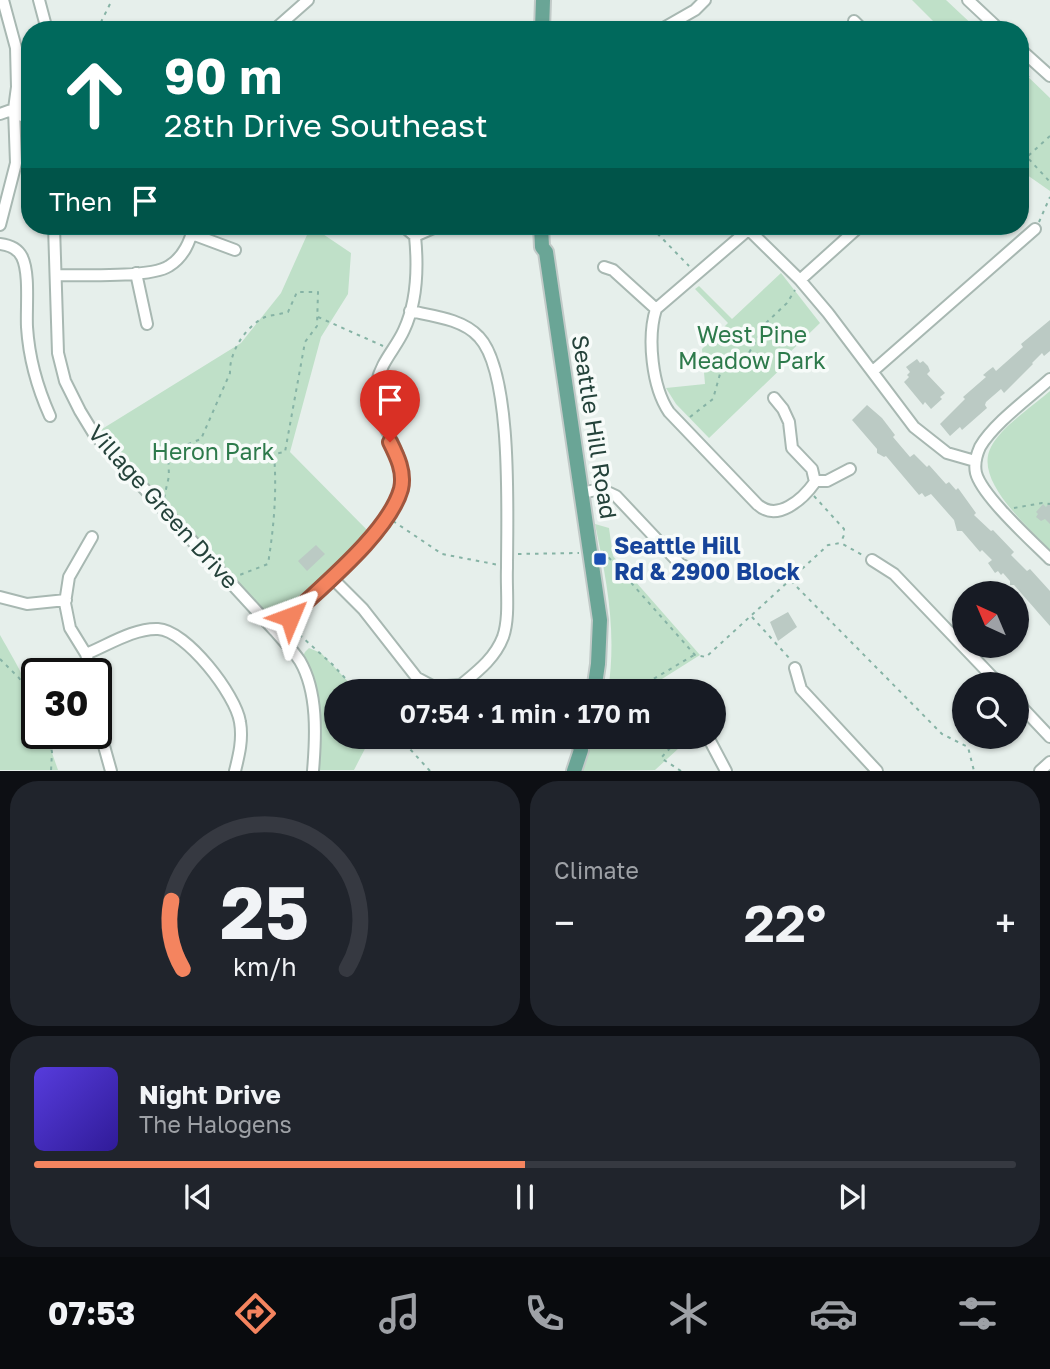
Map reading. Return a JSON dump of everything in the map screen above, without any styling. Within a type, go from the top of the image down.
[{"type":"main road","points":[[541,1],[542,21]]},
{"type":"main road","name":"Seattle Hill Road","points":[[541,235],[542,247],[547,252]]},
{"type":"main road","name":"Seattle Hill Road","points":[[549,235],[547,252],[600,620],[596,679]]},
{"type":"main road","points":[[564,771],[572,749]]},
{"type":"main road","points":[[574,771],[581,749]]},
{"type":"street","points":[[0,225],[16,163],[14,109],[17,87],[16,48],[2,0]]},
{"type":"street","points":[[39,0],[45,21]]},
{"type":"street","points":[[284,21],[308,0]]},
{"type":"street","points":[[676,21],[695,10],[705,0]]},
{"type":"street","points":[[968,0],[990,21]]},
{"type":"street","points":[[1029,57],[1050,76]]},
{"type":"street","points":[[0,114],[14,109],[21,101]]},
{"type":"street","points":[[14,109],[21,115]]},
{"type":"street","points":[[1029,234],[1035,229]]},
{"type":"street","name":"Village Green Drive","points":[[54,235],[55,316],[58,353],[65,381],[94,434],[275,631],[300,662],[314,705],[316,740],[313,771]]},
{"type":"street","points":[[56,275],[156,271],[169,267],[180,257],[191,235]]},
{"type":"street","points":[[204,235],[235,250]]},
{"type":"street","points":[[739,235],[656,309],[650,327],[655,371],[661,400],[681,425],[763,510],[773,512],[784,509],[805,496],[811,486],[812,469],[792,448],[789,422],[774,398]]},
{"type":"street","points":[[753,235],[800,280],[914,427],[947,453],[975,461]]},
{"type":"street","points":[[800,280],[850,235]]},
{"type":"street","points":[[873,371],[1028,235]]},
{"type":"street","points":[[275,631],[373,536],[401,488],[400,462],[379,419],[375,400],[378,379],[385,360],[404,330],[410,312],[417,267],[415,236]]},
{"type":"street","points":[[0,244],[15,249],[22,257],[31,365],[50,416]]},
{"type":"street","points":[[604,267],[613,270],[656,309]]},
{"type":"street","points":[[136,273],[147,324]]},
{"type":"street","points":[[410,312],[466,326],[480,337],[491,354],[496,371],[506,444],[507,567],[504,635],[493,655],[471,679]]},
{"type":"street","points":[[1050,379],[991,433],[975,461],[976,475],[985,490],[1050,559]]},
{"type":"street","points":[[811,486],[850,469]]},
{"type":"street","points":[[581,493],[601,489],[616,496],[680,564],[697,568]]},
{"type":"street","points":[[87,658],[70,628],[66,600],[69,577],[92,537]]},
{"type":"street","points":[[872,560],[894,574],[988,672]]},
{"type":"street","points":[[331,577],[363,610],[419,679]]},
{"type":"street","points":[[0,597],[27,604],[66,600]]},
{"type":"street","points":[[86,654],[145,630],[160,629],[174,634],[213,671],[237,708],[241,725],[234,771]]},
{"type":"street","points":[[795,668],[801,689],[877,771]]},
{"type":"street","points":[[1029,715],[1050,737]]},
{"type":"street","points":[[105,749],[111,771]]},
{"type":"street","points":[[714,749],[726,771]]},
{"type":"street","points":[[1040,771],[1050,762]]},
{"type":"path","points":[[101,21],[111,0]]},
{"type":"path","points":[[1029,75],[1039,66]]},
{"type":"path","points":[[1029,155],[1050,136]]},
{"type":"path","points":[[1029,159],[1050,182]]},
{"type":"path","points":[[1035,229],[1050,197]]},
{"type":"path","points":[[659,235],[697,274]]},
{"type":"path","points":[[681,425],[713,400],[720,374],[726,366],[737,364],[746,358],[766,323],[787,303],[800,280]]},
{"type":"path","points":[[162,510],[169,476],[168,452],[201,439],[230,373],[229,363],[246,331],[265,318],[288,312],[297,292],[318,292],[317,326],[305,342],[295,410],[285,452],[274,454],[276,518],[268,564],[236,576]]},
{"type":"path","points":[[317,317],[392,350]]},
{"type":"path","points":[[811,486],[844,529],[841,543]]},
{"type":"path","points":[[1007,514],[1017,506],[1050,504]]},
{"type":"path","points":[[387,516],[442,554],[507,567]]},
{"type":"path","points":[[598,550],[604,552],[695,655],[706,657],[828,545],[841,543],[872,560]]},
{"type":"path","points":[[507,554],[580,553]]},
{"type":"path","points":[[790,580],[942,734],[968,747],[974,771]]},
{"type":"path","points":[[751,616],[788,656],[795,668]]},
{"type":"path","points":[[275,631],[291,628],[346,679]]},
{"type":"path","points":[[654,679],[695,655]]},
{"type":"path","points":[[0,659],[21,681]]},
{"type":"path","points":[[51,749],[51,771]]},
{"type":"path","points":[[410,749],[430,771]]},
{"type":"path","points":[[669,749],[661,758],[681,771]]},
{"type":"green space","points":[[912,0],[946,0],[968,21],[933,21]]},
{"type":"green space","points":[[1029,78],[1050,98],[1050,191],[1029,176]]},
{"type":"green space","name":"Heron Park","points":[[307,235],[324,235],[351,253],[348,294],[321,337],[290,452],[373,536],[275,631],[94,434],[241,343],[281,293]]},
{"type":"green space","name":"West Pine Meadow Park","points":[[781,273],[820,323],[787,355],[790,360],[709,438],[676,404],[666,388],[705,384],[702,349],[728,323],[695,289],[699,286],[732,319]]},
{"type":"green space","points":[[1050,391],[1050,550],[1006,503],[990,474],[988,460],[991,447],[1002,432]]},
{"type":"green space","points":[[595,524],[609,528],[613,556],[700,655],[662,679],[610,679],[611,628],[607,587]]},
{"type":"green space","points":[[0,635],[21,674],[21,749],[51,749],[58,770],[0,770]]},
{"type":"green space","points":[[309,648],[321,653],[346,679],[324,679],[324,749],[365,749],[354,770],[313,770],[316,740],[300,662]]},
{"type":"green space","points":[[586,749],[678,749],[655,770],[578,771]]},
{"type":"building","points":[[1050,320],[1050,351],[1044,356],[1042,353],[1004,393],[1001,389],[986,402],[987,408],[962,430],[960,427],[950,436],[940,424],[965,399],[963,397],[986,377],[983,375],[993,367],[996,371],[1023,347],[1021,344]]},
{"type":"building","points":[[917,359],[928,366],[930,371],[927,374],[945,393],[931,409],[925,402],[923,405],[904,382],[910,372],[906,367]]},
{"type":"building","points":[[867,405],[882,418],[895,435],[893,437],[910,457],[914,454],[927,467],[929,465],[946,484],[949,482],[956,490],[958,488],[976,513],[974,515],[993,530],[1014,552],[1011,555],[1027,571],[1030,569],[1050,591],[1050,626],[1029,602],[1029,581],[1010,581],[1003,573],[995,573],[988,563],[992,560],[982,550],[980,552],[962,531],[957,531],[954,520],[931,494],[925,497],[922,493],[919,495],[886,456],[877,453],[877,449],[852,420]]},
{"type":"building","points":[[1050,502],[1050,524],[1045,519],[1041,521],[1036,517],[1036,512],[1043,504],[1046,507]]},
{"type":"building","points":[[316,545],[325,554],[307,571],[298,561]]},
{"type":"building","points":[[788,612],[797,627],[778,641],[770,622]]},
{"type":"place","name":"Seattle Hill Rd & 2900 Block","points":[[600,559]]},
{"type":"route","points":[[290,617],[373,536],[391,508],[401,488],[400,462],[390,442]]}]
